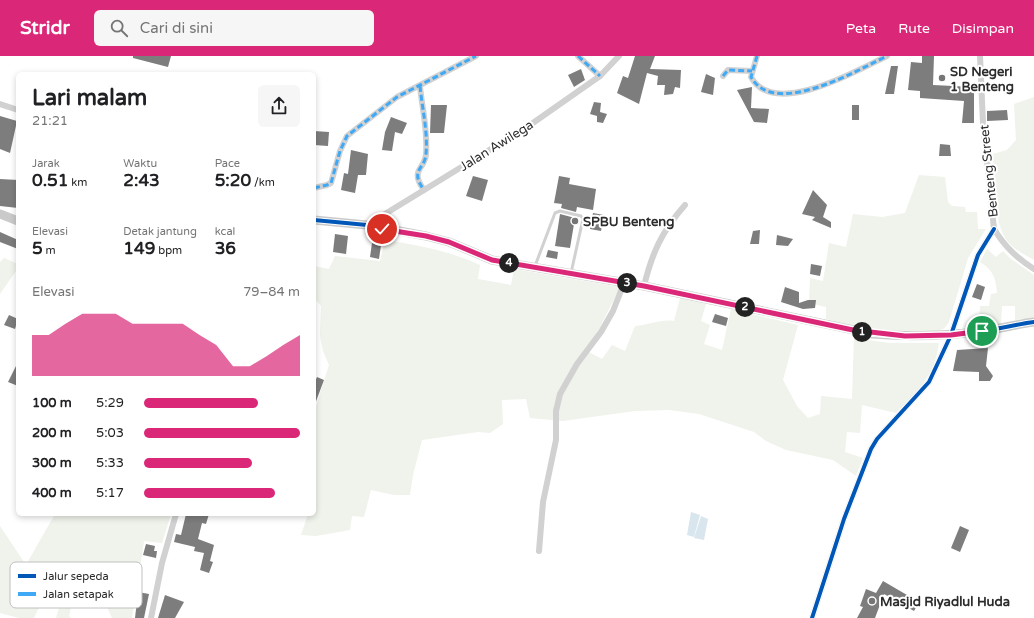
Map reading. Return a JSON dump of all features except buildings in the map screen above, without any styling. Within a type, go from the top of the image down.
[{"type":"street","points":[[316,188],[327,186],[331,183],[346,136],[397,96],[420,86],[476,56]]},
{"type":"street","points":[[578,56],[600,76]]},
{"type":"street","name":"Jalan Awilega","points":[[367,225],[503,142],[600,76],[619,56]]},
{"type":"street","points":[[757,56],[751,77],[756,86],[766,91],[779,93],[806,91],[825,86],[887,56]]},
{"type":"street","name":"Benteng Street","points":[[980,56],[983,123],[994,229],[1002,243],[1012,254],[1034,269]]},
{"type":"street","points":[[723,76],[728,70],[752,71]]},
{"type":"street","points":[[420,86],[426,132],[426,154],[417,172],[420,184],[424,190]]},
{"type":"street","points":[[0,104],[16,109]]},
{"type":"street","points":[[644,286],[651,259],[666,227],[685,205]]},
{"type":"street","points":[[0,214],[16,220]]},
{"type":"street","points":[[316,220],[367,225],[426,236],[449,242],[492,260],[644,286],[853,330],[905,336],[951,335],[1034,322]]},
{"type":"street","points":[[812,618],[844,519],[871,449],[877,439],[929,382],[951,335],[972,270],[985,242],[994,229]]},
{"type":"street","points":[[539,551],[543,502],[556,440],[556,411],[560,394],[577,364],[604,327],[613,311],[624,283]]},
{"type":"street","points":[[151,618],[162,563],[175,516]]},
{"type":"lane","points":[[534,268],[555,213],[560,211],[581,216],[583,219],[570,274]]},
{"type":"shaded area","points":[[1034,97],[1034,260],[1020,252],[1008,242],[999,224],[995,200],[993,154],[1007,150],[1016,140],[1014,104]]},
{"type":"shaded area","points":[[919,175],[945,177],[948,202],[952,206],[965,207],[966,212],[977,212],[978,229],[986,229],[968,258],[949,322],[942,330],[915,333],[867,328],[826,319],[826,307],[809,303],[810,278],[823,281],[829,243],[846,247],[853,214],[882,217],[905,213]]},
{"type":"shaded area","points":[[385,240],[434,249],[469,260],[480,265],[478,279],[511,285],[514,269],[620,287],[597,333],[585,350],[602,359],[612,345],[625,351],[635,326],[664,321],[674,321],[680,298],[706,304],[701,321],[710,325],[704,344],[722,350],[731,309],[798,325],[783,380],[797,406],[808,418],[820,414],[821,396],[852,399],[854,338],[889,343],[939,343],[937,355],[929,374],[924,382],[896,413],[862,405],[860,433],[847,432],[845,452],[863,458],[856,476],[833,460],[786,450],[766,441],[754,432],[699,414],[669,410],[635,411],[563,421],[530,418],[526,399],[502,400],[503,424],[490,433],[478,432],[422,440],[413,475],[410,495],[394,495],[371,490],[364,517],[352,516],[350,530],[316,536],[301,535],[307,516],[316,516],[316,407],[329,365],[323,351],[320,336],[321,306],[316,300],[316,266],[329,269],[335,256],[380,261]]},
{"type":"shaded area","points":[[987,249],[996,257],[1003,251],[1011,259],[1034,275],[1034,318],[1015,320],[1015,306],[1002,306],[1001,324],[979,325],[980,306],[989,306],[991,294],[997,293],[996,283],[991,271],[980,262]]},
{"type":"shaded area","points":[[4,258],[16,263],[16,271],[0,294],[0,262]]},
{"type":"shaded area","points":[[691,512],[700,515],[694,537],[687,535]]},
{"type":"shaded area","points":[[54,516],[170,516],[162,543],[144,541],[141,562],[28,562]]},
{"type":"shaded area","points":[[701,516],[708,519],[704,540],[694,538]]},
{"type":"shaded area","points":[[0,526],[24,562],[10,562],[10,608],[39,608],[34,618],[19,618],[0,613]]},
{"type":"shaded area","points":[[59,608],[71,608],[69,616],[71,618],[56,618]]},
{"type":"shaded area","points":[[108,608],[133,608],[132,618],[112,618]]},
{"type":"marked path","points":[[316,188],[331,183],[340,151],[347,136],[397,97],[476,56]]},
{"type":"marked path","points":[[578,56],[600,76]]},
{"type":"marked path","points":[[757,56],[751,77],[762,89],[778,93],[796,93],[817,88],[887,56]]},
{"type":"marked path","points":[[723,76],[728,70],[752,71]]},
{"type":"marked path","points":[[420,86],[426,128],[426,154],[419,170],[418,178],[424,190]]},
{"type":"cycle path","points":[[316,220],[367,225],[426,236],[449,242],[492,260],[644,286],[873,334],[901,336],[955,334],[1034,322]]},
{"type":"cycle path","points":[[812,618],[844,519],[871,449],[877,439],[929,382],[951,335],[978,255],[994,229]]},
{"type":"place","name":"SD Negeri 1 Benteng","points":[[942,78]]},
{"type":"place","name":"SPBU Benteng","points":[[575,221]]},
{"type":"place","name":"Masjid Riyadlul Huda","points":[[872,601]]},
{"type":"route","points":[[382,229],[402,231],[449,242],[478,256],[492,260],[644,286],[873,334],[922,336],[951,335],[982,331]]}]
